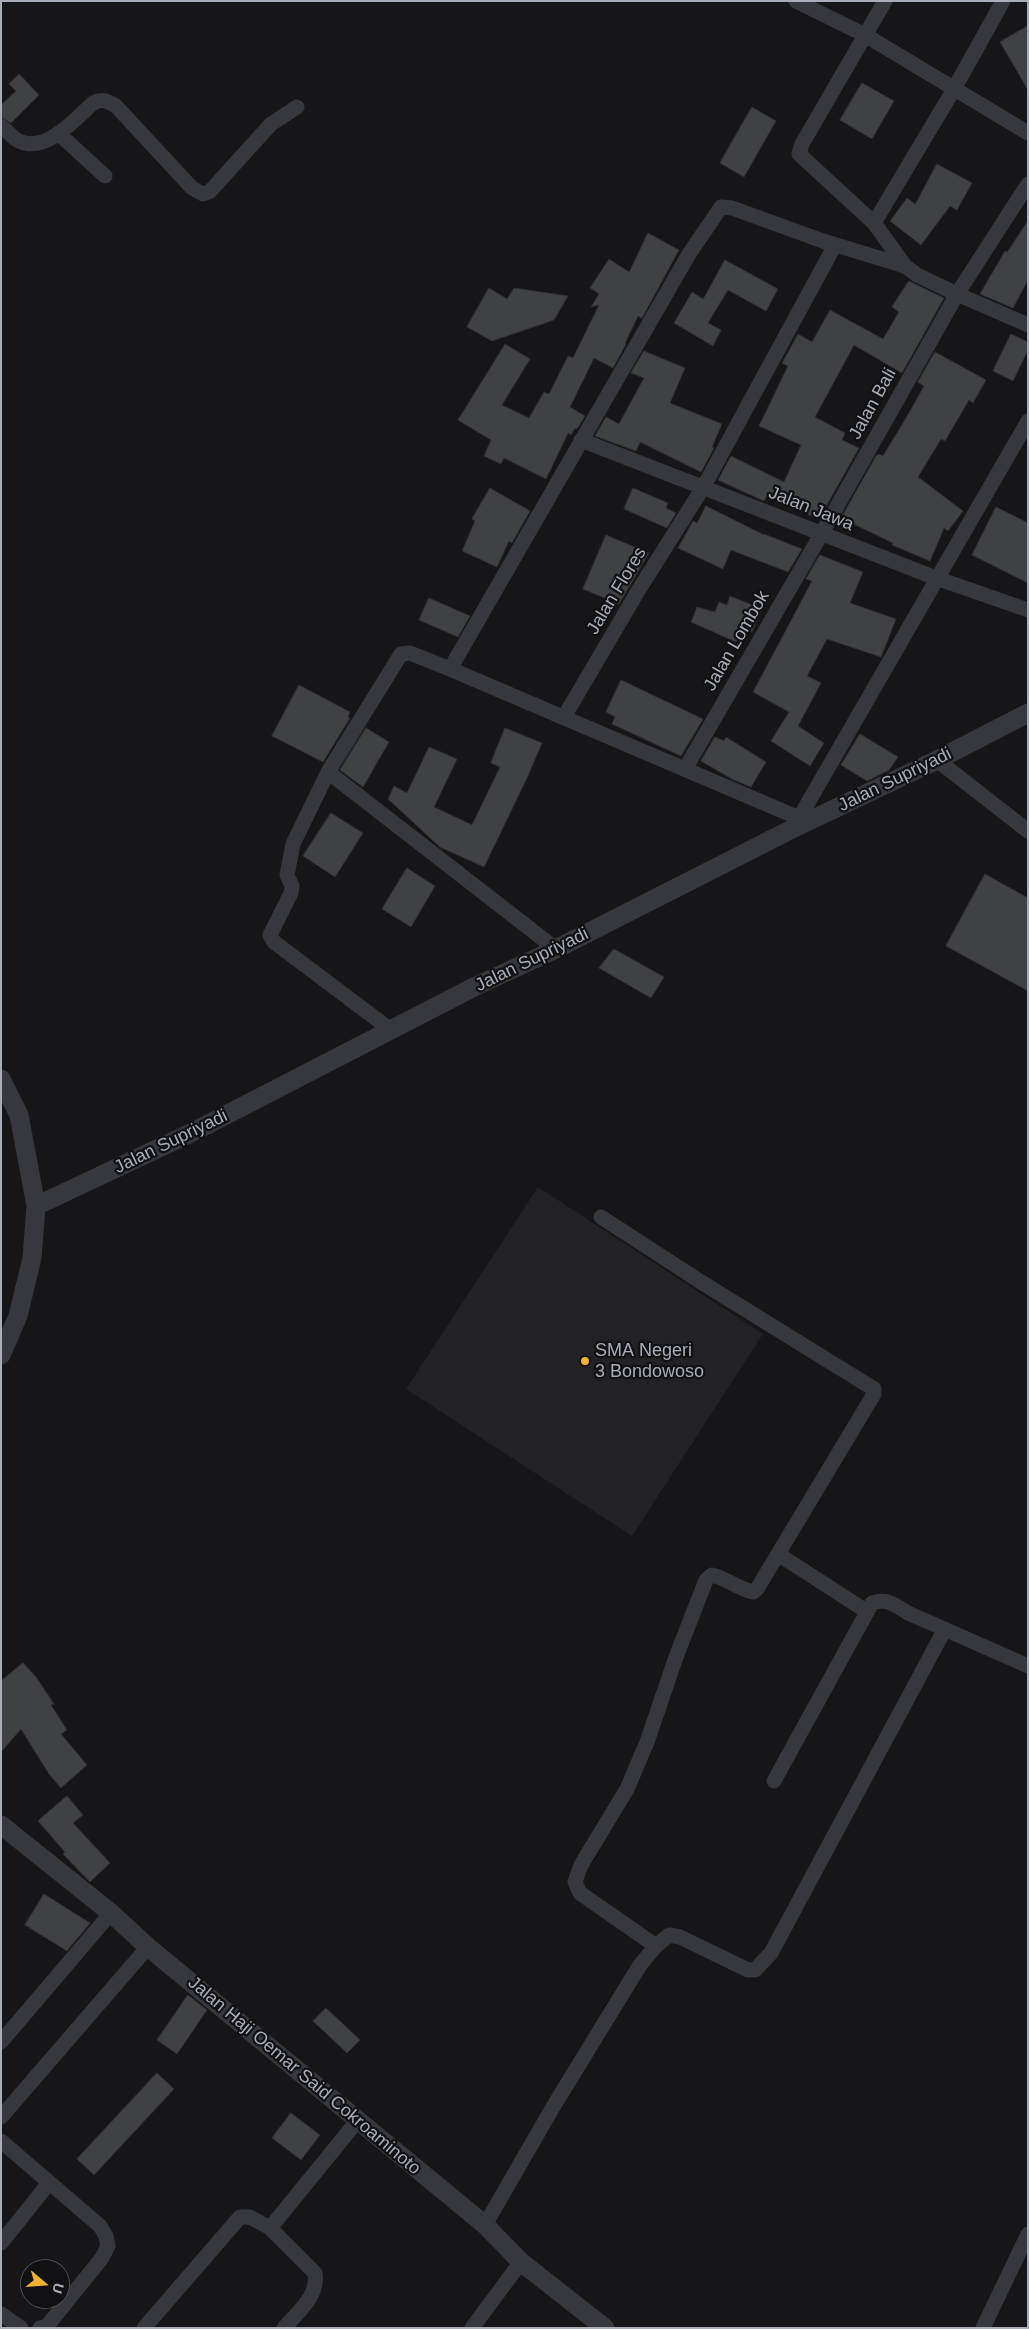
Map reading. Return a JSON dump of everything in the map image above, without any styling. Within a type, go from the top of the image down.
[{"type":"street","points":[[796,1],[865,35],[1028,133]]},
{"type":"street","points":[[885,1],[802,144],[800,154],[874,223],[905,266],[917,275],[1028,324]]},
{"type":"street","points":[[874,223],[954,89],[1003,1]]},
{"type":"street","points":[[1,126],[20,142],[38,144],[58,133],[93,103],[100,100],[108,101],[116,106],[192,188],[203,194],[213,188],[271,124],[298,107]]},
{"type":"street","points":[[58,133],[105,176]]},
{"type":"street","name":"Jalan Bali","points":[[822,533],[957,294],[1028,184]]},
{"type":"street","points":[[450,669],[689,254],[721,208],[732,208],[835,245],[905,266]]},
{"type":"street","name":"Jalan Flores","points":[[564,717],[638,591],[704,486],[835,245]]},
{"type":"street","points":[[391,1030],[271,938],[271,932],[292,889],[287,875],[293,844],[328,772],[401,654],[410,653],[450,669],[685,769],[796,824],[936,578],[1021,449],[1028,421]]},
{"type":"street","name":"Jalan Jawa","points":[[581,440],[704,486],[936,578],[1028,610]]},
{"type":"street","name":"Jalan Lombok","points":[[685,769],[822,533]]},
{"type":"street","name":"Jalan Supriyadi","points":[[36,1206],[195,1132],[474,987],[556,949],[796,824],[937,760],[1028,713]]},
{"type":"street","points":[[937,760],[1028,831]]},
{"type":"street","points":[[328,772],[556,949]]},
{"type":"street","points":[[1,1079],[19,1115],[36,1206],[32,1258],[18,1316],[1,1355]]},
{"type":"street","points":[[601,1217],[701,1282],[874,1389],[874,1394],[778,1554],[753,1592],[744,1590],[712,1575],[706,1580],[676,1657],[647,1742],[630,1782],[581,1865],[575,1882],[580,1893],[656,1946]]},
{"type":"street","points":[[778,1554],[866,1612]]},
{"type":"street","points":[[774,1780],[872,1603],[882,1600],[1028,1666]]},
{"type":"street","points":[[485,2225],[553,2107],[640,1965],[656,1946],[669,1935],[680,1937],[748,1970],[755,1970],[771,1953],[945,1629]]},
{"type":"street","name":"Jalan Haji Oemar Said Cokroaminoto","points":[[1,1825],[485,2225],[521,2262],[605,2328]]},
{"type":"street","points":[[1,2042],[111,1914]]},
{"type":"street","points":[[1,2117],[148,1947]]},
{"type":"street","points":[[270,2228],[358,2120]]},
{"type":"street","points":[[1,2140],[100,2226],[106,2236],[108,2246],[102,2258],[46,2326],[40,2328]]},
{"type":"street","points":[[1,2243],[49,2183]]},
{"type":"street","points":[[144,2328],[240,2217],[250,2217],[270,2228],[316,2273],[317,2284],[313,2294],[284,2328]]},
{"type":"street","points":[[983,2328],[1028,2234]]},
{"type":"street","points":[[472,2328],[521,2262]]},
{"type":"street","points":[[1,2314],[21,2328]]},
{"type":"shaded area","name":"SMA Negeri 3 Bondowoso","points":[[538,1187],[763,1334],[632,1536],[406,1389]]},
{"type":"building","points":[[1028,26],[1028,90],[1000,42]]},
{"type":"building","points":[[19,74],[39,95],[11,123],[1,117],[1,105],[16,91],[9,84]]},
{"type":"building","points":[[862,83],[894,101],[872,139],[840,120]]},
{"type":"building","points":[[752,107],[776,121],[744,177],[720,163]]},
{"type":"building","points":[[937,164],[972,183],[957,210],[950,206],[921,245],[890,221],[907,198],[915,204]]},
{"type":"building","points":[[1028,221],[1028,280],[1013,308],[980,294],[1005,251],[1007,252]]},
{"type":"building","points":[[648,233],[679,250],[642,318],[638,316],[613,368],[594,358],[570,407],[585,416],[571,435],[568,433],[546,479],[504,458],[501,464],[484,456],[491,440],[458,420],[505,344],[530,359],[502,405],[529,418],[544,392],[549,394],[568,356],[573,358],[599,305],[591,307],[599,294],[590,288],[609,259],[629,272]]},
{"type":"building","points":[[725,260],[778,289],[766,311],[728,290],[708,323],[721,330],[713,346],[674,323],[692,292],[703,299]]},
{"type":"building","points":[[909,281],[944,298],[902,373],[854,345],[815,417],[845,433],[842,440],[859,448],[824,510],[821,508],[816,518],[767,496],[764,501],[718,480],[731,456],[784,482],[801,445],[759,426],[788,366],[782,363],[798,334],[812,342],[830,310],[883,339],[899,312],[892,307]]},
{"type":"building","points":[[489,288],[507,299],[514,288],[568,296],[554,320],[492,341],[467,327]]},
{"type":"building","points":[[1011,334],[1028,342],[1028,350],[1013,381],[993,371]]},
{"type":"building","points":[[644,351],[685,368],[670,403],[722,424],[712,447],[714,448],[701,472],[640,442],[636,451],[595,436],[606,417],[619,424],[644,378],[631,373]]},
{"type":"building","points":[[935,352],[986,380],[973,403],[969,400],[945,441],[941,439],[918,477],[963,511],[948,531],[944,528],[930,561],[892,545],[893,543],[841,518],[876,456],[879,454],[883,456],[909,413],[924,386],[918,382]]},
{"type":"building","points":[[490,488],[530,511],[512,543],[509,541],[497,567],[462,551],[475,521],[472,519]]},
{"type":"building","points":[[633,488],[668,503],[666,508],[676,513],[667,528],[624,509]]},
{"type":"building","points":[[706,506],[764,535],[802,549],[788,572],[731,550],[723,569],[678,548],[693,521],[697,523]]},
{"type":"building","points":[[996,507],[1028,523],[1028,583],[972,555]]},
{"type":"building","points":[[606,535],[649,553],[619,604],[583,589]]},
{"type":"building","points":[[820,555],[863,572],[850,603],[896,619],[881,657],[827,639],[807,676],[821,683],[798,726],[824,743],[810,766],[771,741],[789,712],[753,692],[812,581],[806,579]]},
{"type":"building","points":[[730,596],[762,609],[752,632],[742,628],[736,642],[691,622],[697,607],[715,612],[719,602],[727,605]]},
{"type":"building","points":[[429,598],[470,616],[458,637],[419,620]]},
{"type":"building","points":[[621,680],[703,719],[681,756],[612,724],[615,717],[606,712]]},
{"type":"building","points":[[299,685],[350,712],[348,717],[350,718],[323,762],[272,736]]},
{"type":"building","points":[[366,728],[389,742],[363,787],[340,770]]},
{"type":"building","points":[[505,728],[542,743],[484,867],[440,847],[388,799],[394,786],[407,793],[429,747],[457,759],[434,807],[472,825],[500,767],[491,763]]},
{"type":"building","points":[[860,734],[898,757],[889,770],[867,781],[841,765]]},
{"type":"building","points":[[715,737],[724,741],[726,737],[766,762],[751,787],[732,779],[701,761]]},
{"type":"building","points":[[331,813],[363,833],[335,877],[303,856]]},
{"type":"building","points":[[407,868],[435,886],[411,927],[382,909]]},
{"type":"building","points":[[985,874],[1028,898],[1028,991],[946,946]]},
{"type":"building","points":[[614,949],[664,977],[651,998],[599,968]]},
{"type":"building","points":[[23,1663],[36,1677],[54,1704],[51,1705],[67,1730],[61,1734],[87,1765],[61,1788],[49,1774],[21,1729],[1,1752],[1,1681]]},
{"type":"building","points":[[67,1796],[83,1815],[73,1823],[110,1863],[90,1882],[63,1854],[65,1852],[38,1821]]},
{"type":"building","points":[[44,1894],[90,1923],[67,1951],[25,1925]]},
{"type":"building","points":[[188,1995],[207,2010],[177,2054],[157,2040]]},
{"type":"building","points":[[326,2008],[360,2040],[347,2053],[313,2021]]},
{"type":"building","points":[[157,2073],[174,2089],[94,2175],[77,2159]]},
{"type":"building","points":[[291,2113],[320,2135],[301,2160],[272,2138]]},
{"type":"place","name":"SMA Negeri 3 Bondowoso","points":[[585,1361]]}]
